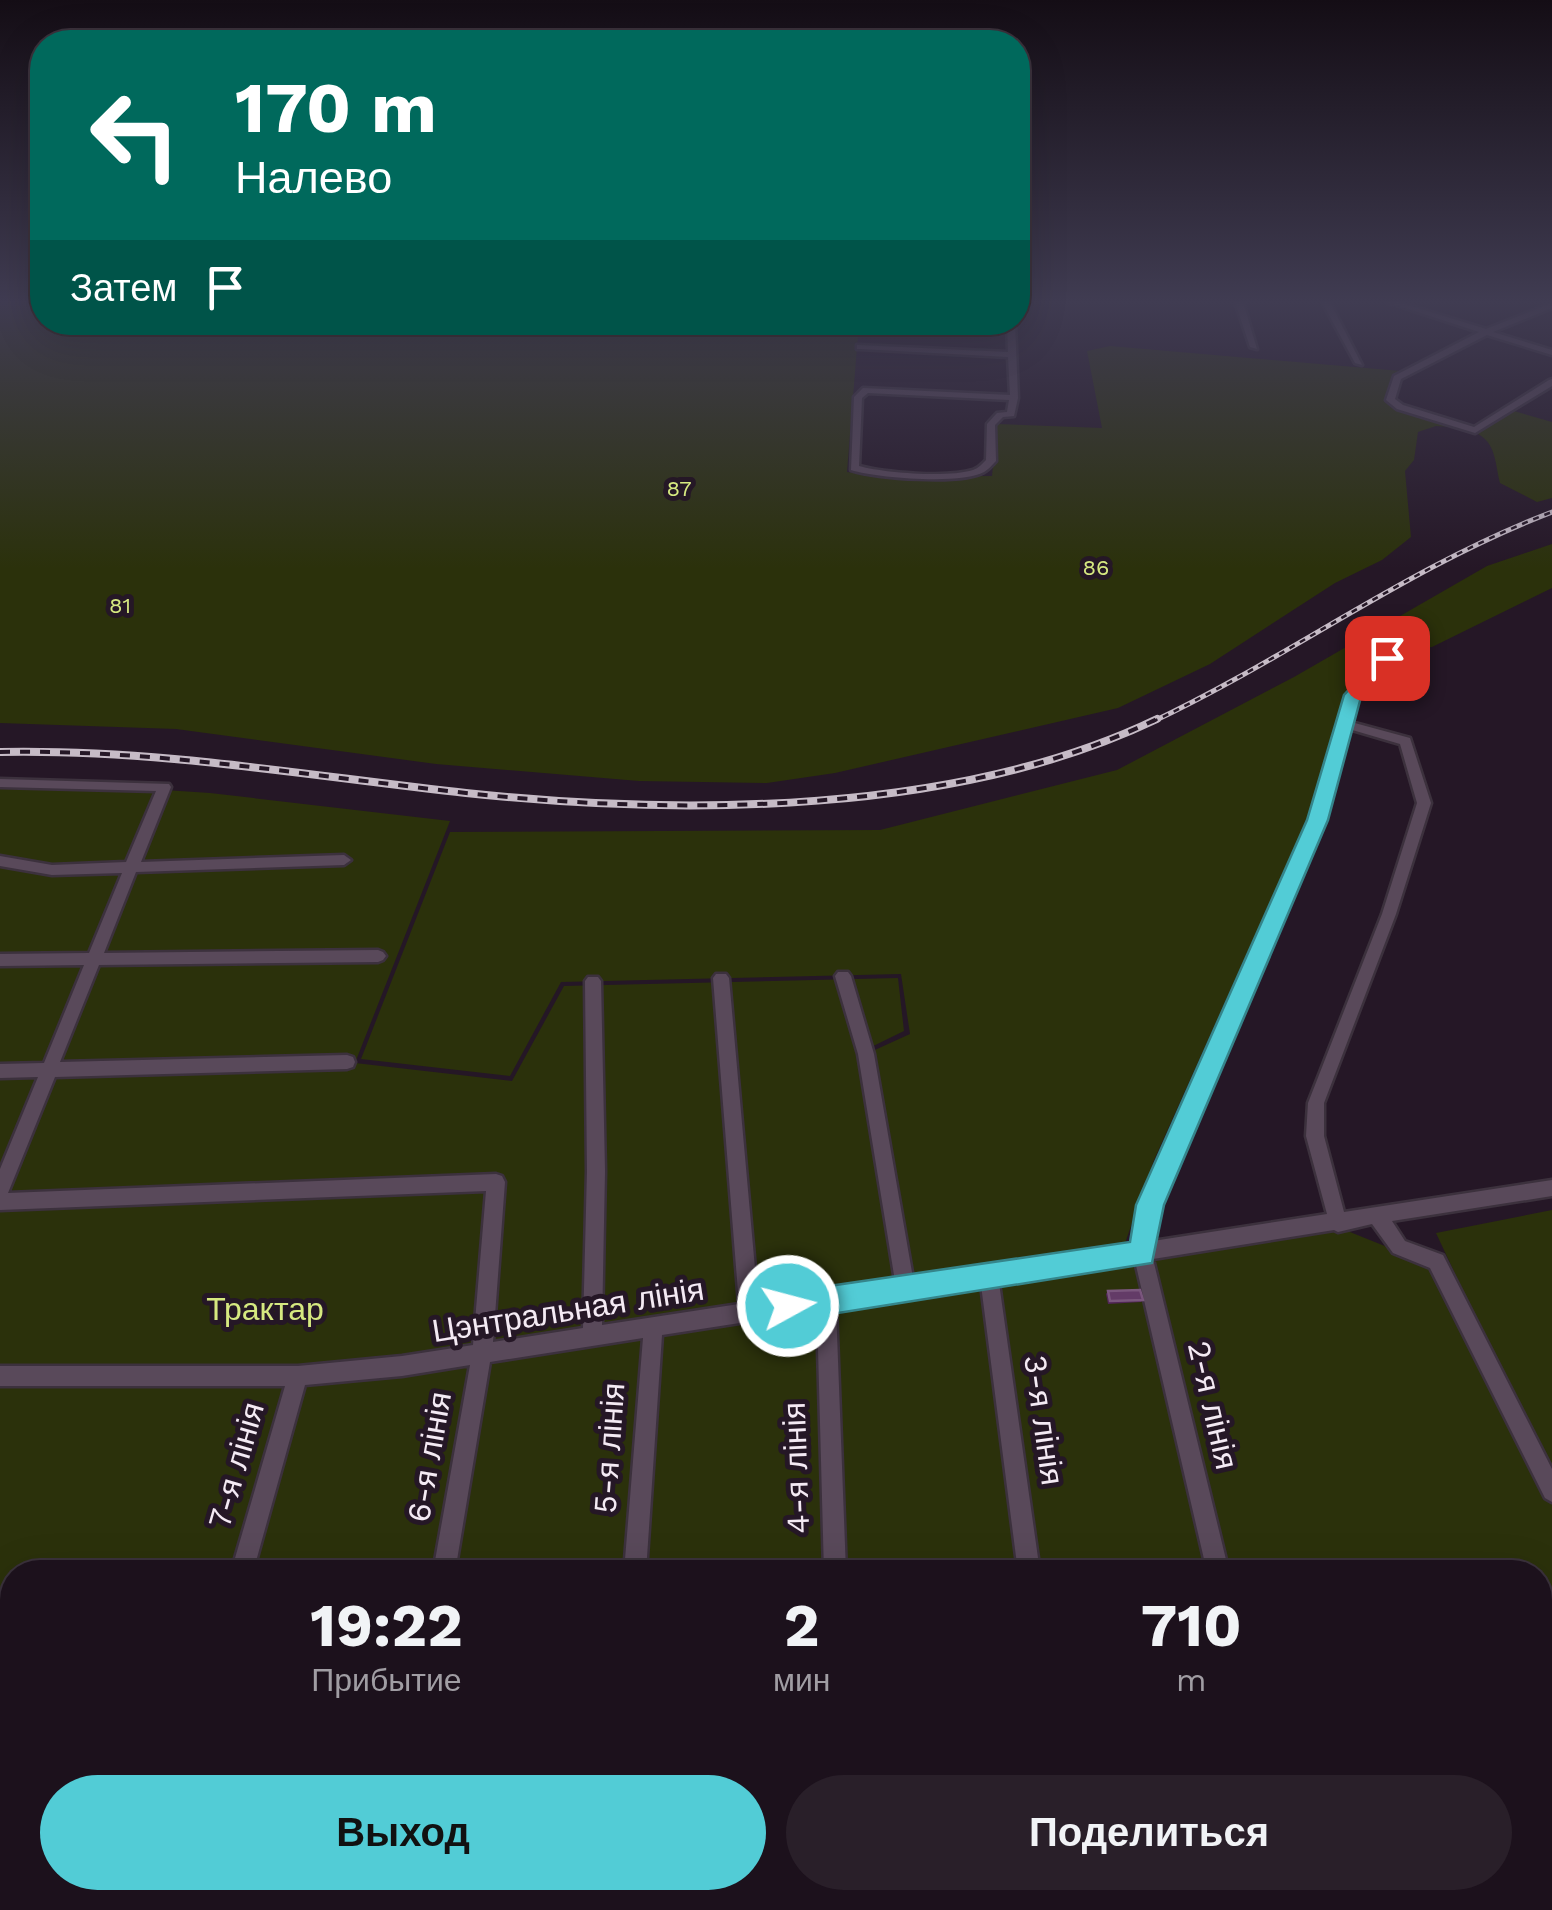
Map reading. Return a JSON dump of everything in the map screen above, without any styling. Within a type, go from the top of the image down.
[{"type":"street","points":[[864,391],[858,396],[854,468],[881,476],[980,471],[991,461],[991,424],[1000,415],[1013,411],[1014,391]]},
{"type":"street","points":[[886,391],[1014,398]]},
{"type":"street","points":[[1393,391],[1390,400],[1400,407],[1475,430],[1537,391]]},
{"type":"street","points":[[991,397],[982,403],[986,411],[1000,415]]},
{"type":"street","points":[[1142,1254],[1150,1205],[1318,820],[1353,695],[1387,658]]},
{"type":"street","points":[[1338,1223],[1315,1136],[1316,1103],[1388,914],[1424,803],[1406,741],[1345,724]]},
{"type":"street","points":[[0,782],[164,787],[134,869],[0,1191]]},
{"type":"street","points":[[0,861],[52,870],[344,860]]},
{"type":"street","points":[[0,960],[378,956]]},
{"type":"street","points":[[842,976],[866,1054],[906,1290]]},
{"type":"street","points":[[720,978],[749,1311]]},
{"type":"street","points":[[592,1337],[596,1172],[593,982]]},
{"type":"street","points":[[0,1071],[347,1062]]},
{"type":"street","name":"6-я лінія","points":[[0,1202],[496,1182],[482,1354],[446,1560]]},
{"type":"street","name":"Цэнтральная лінія","points":[[0,1376],[298,1376],[482,1354],[1552,1188]]},
{"type":"street","points":[[1378,1216],[1400,1246],[1436,1261],[1552,1491]]},
{"type":"street","name":"2-я лінія","points":[[1142,1254],[1215,1560]]},
{"type":"street","name":"3-я лінія","points":[[989,1276],[1026,1560]]},
{"type":"street","name":"4-я лінія","points":[[826,1302],[835,1560]]},
{"type":"street","name":"5-я лінія","points":[[637,1560],[653,1328]]},
{"type":"street","name":"7-я лінія","points":[[245,1560],[298,1376]]},
{"type":"green space","points":[[0,391],[853,391],[847,472],[885,477],[992,476],[997,424],[1102,428],[1095,391],[1389,391],[1386,400],[1467,428],[1436,426],[1418,432],[1414,460],[1405,471],[1411,537],[1382,560],[1335,583],[1210,664],[1118,708],[835,773],[767,783],[639,781],[436,764],[176,729],[0,723]]},
{"type":"green space","points":[[1514,411],[1552,422],[1552,498],[1537,502],[1500,483],[1491,448],[1476,433]]},
{"type":"green space","points":[[1552,544],[1552,588],[1432,647],[1393,651],[1363,665],[1340,716],[1323,784],[1154,1160],[1123,1249],[903,1276],[866,1054],[910,1034],[901,974],[561,982],[510,1076],[361,1059],[450,832],[880,830],[1117,770],[1294,677],[1487,566]]},
{"type":"green space","name":"Трактар","points":[[73,784],[210,793],[450,821],[355,1063],[512,1081],[564,986],[898,978],[904,1031],[861,1052],[902,1297],[1340,1228],[1432,1265],[1552,1505],[1552,1560],[0,1560],[0,785]]},
{"type":"green space","points":[[1552,1210],[1552,1481],[1436,1233]]},
{"type":"building","points":[[1140,1290],[1143,1300],[1110,1301],[1108,1291]]},
{"type":"railway","points":[[1152,722],[1448,559],[1552,512]]},
{"type":"railway","points":[[0,752],[175,759],[550,800],[727,805],[818,801],[908,791],[995,774],[1079,751],[1157,719]]},
{"type":"route","points":[[788,1306],[1142,1254],[1150,1205],[1318,820],[1353,695],[1387,658]]},
{"type":"park label","name":"87","points":[[679,488]]},
{"type":"park label","name":"86","points":[[1096,567]]},
{"type":"park label","name":"81","points":[[120,605]]}]
